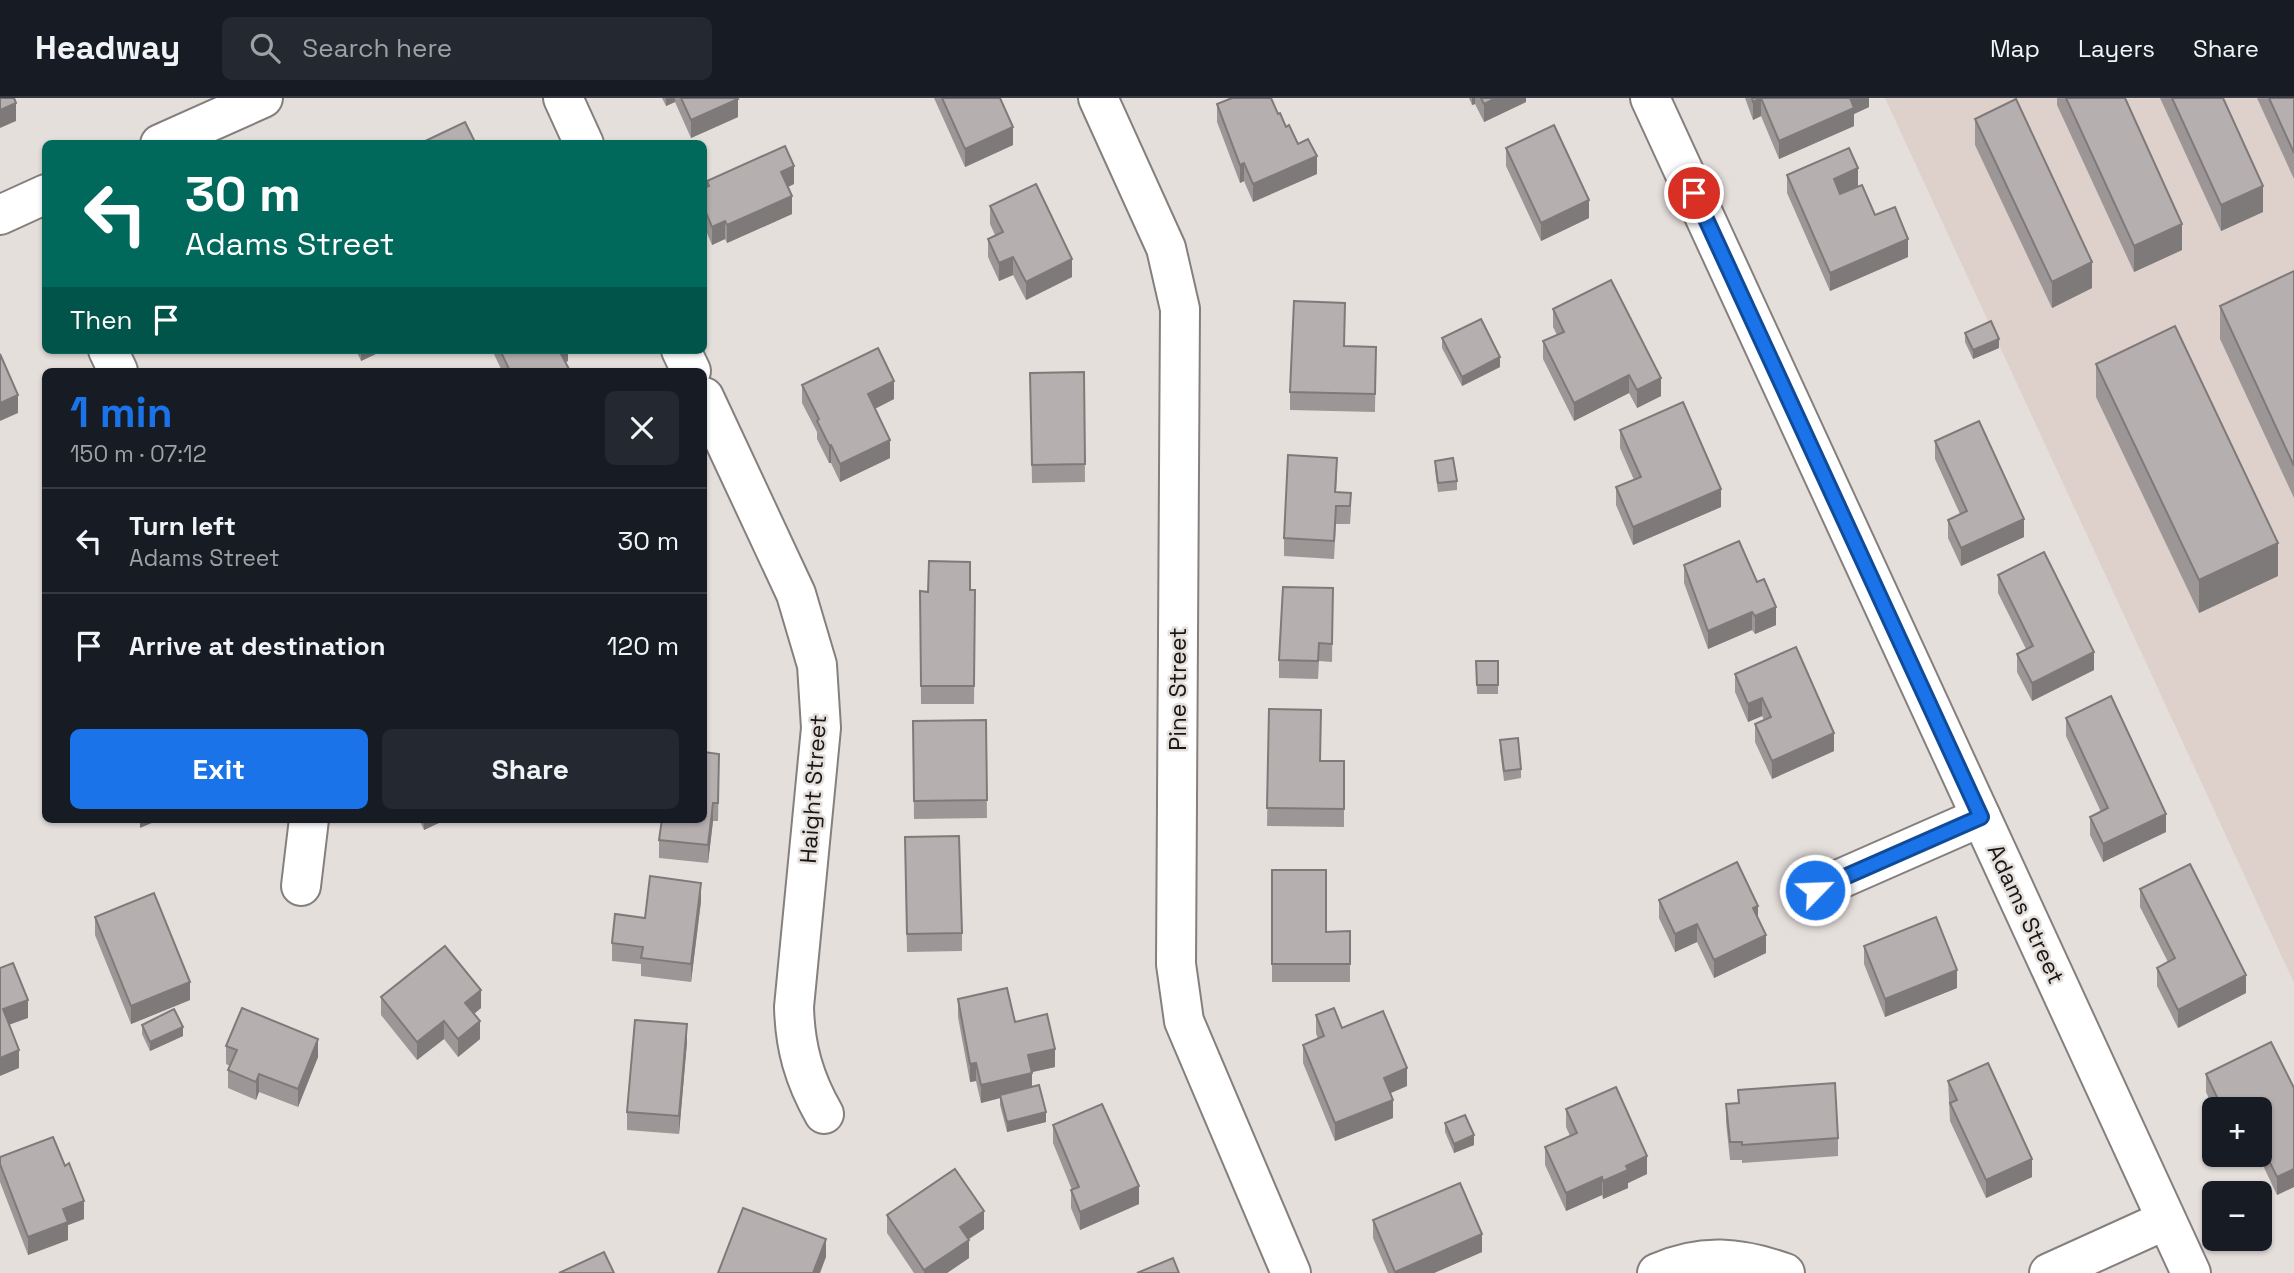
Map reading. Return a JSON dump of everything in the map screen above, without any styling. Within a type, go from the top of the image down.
[{"type":"street","points":[[169,140],[263,98]]},
{"type":"street","points":[[563,98],[582,140]]},
{"type":"street","name":"Pine Street","points":[[1098,98],[1166,248],[1180,309],[1176,964],[1184,1021],[1292,1273]]},
{"type":"street","name":"Adams Street","points":[[1650,98],[2191,1273]]},
{"type":"street","points":[[0,215],[42,201]]},
{"type":"street","name":"Haight Street","points":[[707,403],[796,594],[817,665],[821,728],[794,1007],[797,1049],[803,1070],[824,1114]]},
{"type":"street","points":[[1815,890],[1981,817]]},
{"type":"street","points":[[301,886],[309,823]]},
{"type":"street","points":[[2049,1273],[2166,1220]]},
{"type":"street","points":[[1657,1273],[1683,1261],[1749,1260],[1785,1273]]},
{"type":"shaded area","points":[[1885,98],[2294,98],[2294,983]]},
{"type":"building","points":[[0,98],[14,98],[16,103],[0,110]]},
{"type":"building","points":[[681,98],[737,98],[738,99],[691,120]]},
{"type":"building","points":[[942,98],[1000,98],[1013,127],[965,149]]},
{"type":"building","points":[[1232,98],[1271,98],[1298,144],[1308,139],[1317,156],[1253,184],[1244,163],[1240,165],[1217,104]]},
{"type":"building","points":[[1481,98],[1496,98],[1484,104]]},
{"type":"building","points":[[1761,98],[1850,98],[1854,108],[1779,141]]},
{"type":"building","points":[[2066,98],[2125,98],[2182,224],[2134,246]]},
{"type":"building","points":[[2172,98],[2223,98],[2263,186],[2221,205]]},
{"type":"building","points":[[2269,98],[2294,98],[2294,153]]},
{"type":"building","points":[[2016,99],[2092,262],[2052,282],[1975,119]]},
{"type":"building","points":[[465,122],[474,140],[427,140]]},
{"type":"building","points":[[1554,125],[1589,200],[1541,223],[1506,148]]},
{"type":"building","points":[[785,146],[794,166],[781,172],[792,196],[727,225],[725,221],[712,227],[707,215],[707,181]]},
{"type":"building","points":[[1849,148],[1858,168],[1834,179],[1840,194],[1862,185],[1875,215],[1895,207],[1908,239],[1830,273],[1787,175]]},
{"type":"building","points":[[1036,184],[1072,259],[1026,282],[1013,257],[999,263],[988,239],[1003,232],[990,206]]},
{"type":"building","points":[[2294,271],[2294,466],[2220,306]]},
{"type":"building","points":[[1611,280],[1661,378],[1637,390],[1629,375],[1574,403],[1543,341],[1564,332],[1553,309]]},
{"type":"building","points":[[1294,301],[1345,303],[1344,346],[1376,347],[1375,394],[1290,392]]},
{"type":"building","points":[[1481,319],[1500,357],[1462,377],[1442,338]]},
{"type":"building","points":[[1991,321],[1999,339],[1973,350],[1965,333]]},
{"type":"building","points":[[2175,326],[2278,543],[2199,580],[2096,364]]},
{"type":"building","points":[[878,348],[894,381],[868,394],[890,440],[840,464],[802,385]]},
{"type":"building","points":[[0,354],[18,395],[0,403]]},
{"type":"building","points":[[502,354],[561,354],[568,368],[509,368]]},
{"type":"building","points":[[1084,372],[1085,464],[1032,465],[1030,373]]},
{"type":"building","points":[[1683,402],[1721,489],[1633,527],[1616,487],[1641,477],[1620,430]]},
{"type":"building","points":[[1979,421],[2024,519],[1961,548],[1948,520],[1967,511],[1935,441]]},
{"type":"building","points":[[1288,455],[1337,458],[1335,492],[1351,493],[1350,506],[1336,506],[1334,541],[1284,538]]},
{"type":"building","points":[[1453,458],[1457,481],[1438,483],[1435,461]]},
{"type":"building","points":[[1739,541],[1757,582],[1764,579],[1776,607],[1755,616],[1752,612],[1708,631],[1684,565]]},
{"type":"building","points":[[2044,552],[2094,652],[2032,683],[2017,654],[2033,646],[1998,575]]},
{"type":"building","points":[[929,561],[970,562],[970,590],[975,590],[974,686],[921,686],[920,591],[928,592]]},
{"type":"building","points":[[1283,587],[1333,588],[1332,644],[1319,643],[1318,661],[1279,660]]},
{"type":"building","points":[[1796,647],[1834,733],[1772,761],[1755,724],[1771,717],[1762,698],[1748,704],[1735,674]]},
{"type":"building","points":[[1476,661],[1498,661],[1498,685],[1477,685]]},
{"type":"building","points":[[2111,696],[2166,814],[2103,844],[2090,817],[2108,808],[2066,718]]},
{"type":"building","points":[[1269,709],[1321,710],[1320,761],[1344,761],[1344,809],[1267,808]]},
{"type":"building","points":[[986,720],[987,800],[914,801],[913,721]]},
{"type":"building","points":[[1518,738],[1521,769],[1504,771],[1500,740]]},
{"type":"building","points":[[707,752],[719,754],[718,803],[713,803],[708,845],[659,840],[661,823],[707,823]]},
{"type":"building","points":[[959,836],[962,933],[907,934],[905,837]]},
{"type":"building","points":[[1737,862],[1758,906],[1753,908],[1766,935],[1714,960],[1697,924],[1675,934],[1659,900]]},
{"type":"building","points":[[2190,864],[2246,975],[2178,1010],[2157,968],[2175,958],[2140,889]]},
{"type":"building","points":[[1272,870],[1326,870],[1326,932],[1350,931],[1350,964],[1272,964]]},
{"type":"building","points":[[650,876],[701,883],[691,964],[641,958],[643,947],[612,943],[615,914],[645,918]]},
{"type":"building","points":[[154,893],[190,982],[131,1006],[95,917]]},
{"type":"building","points":[[1936,917],[1957,970],[1885,999],[1864,946]]},
{"type":"building","points":[[445,946],[481,990],[465,1003],[480,1021],[458,1039],[444,1021],[417,1042],[381,997]]},
{"type":"building","points":[[13,963],[28,1000],[3,1009],[19,1050],[0,1058],[0,968]]},
{"type":"building","points":[[1007,988],[1015,1022],[1047,1014],[1055,1049],[1028,1055],[1032,1073],[981,1085],[976,1063],[970,1064],[958,999]]},
{"type":"building","points":[[242,1008],[318,1039],[298,1089],[259,1074],[256,1082],[228,1070],[237,1050],[226,1046]]},
{"type":"building","points":[[1334,1008],[1342,1028],[1383,1011],[1407,1068],[1384,1078],[1393,1100],[1335,1123],[1303,1045],[1324,1036],[1316,1015]]},
{"type":"building","points":[[174,1009],[183,1027],[150,1042],[142,1025]]},
{"type":"building","points":[[635,1020],[687,1024],[679,1116],[627,1112]]},
{"type":"building","points":[[2271,1042],[2294,1088],[2294,1169],[2277,1177],[2272,1167],[2272,1097],[2217,1097],[2206,1074]]},
{"type":"building","points":[[1988,1063],[2032,1159],[1986,1180],[1950,1103],[1957,1100],[1948,1081]]},
{"type":"building","points":[[1835,1083],[1838,1138],[1742,1145],[1742,1142],[1730,1142],[1726,1104],[1739,1103],[1738,1090]]},
{"type":"building","points":[[1039,1085],[1046,1112],[1007,1122],[1000,1095]]},
{"type":"building","points":[[1616,1087],[1647,1156],[1626,1166],[1628,1170],[1603,1181],[1602,1177],[1566,1193],[1545,1147],[1577,1133],[1566,1109]]},
{"type":"building","points":[[1102,1104],[1139,1186],[1080,1212],[1071,1190],[1079,1187],[1053,1125]]},
{"type":"building","points":[[1465,1115],[1474,1135],[1454,1144],[1445,1123]]},
{"type":"building","points":[[53,1137],[65,1166],[69,1163],[84,1201],[63,1209],[68,1222],[28,1237],[0,1164],[0,1157]]},
{"type":"building","points":[[955,1169],[984,1211],[960,1227],[969,1240],[924,1270],[887,1215]]},
{"type":"building","points":[[1460,1183],[1482,1234],[1395,1272],[1373,1220]]},
{"type":"building","points":[[743,1208],[826,1239],[813,1273],[718,1273]]},
{"type":"building","points":[[604,1252],[614,1273],[559,1273]]},
{"type":"building","points":[[1173,1258],[1179,1273],[1137,1273]]},
{"type":"route","points":[[1694,193],[1981,817],[1815,890]]}]
